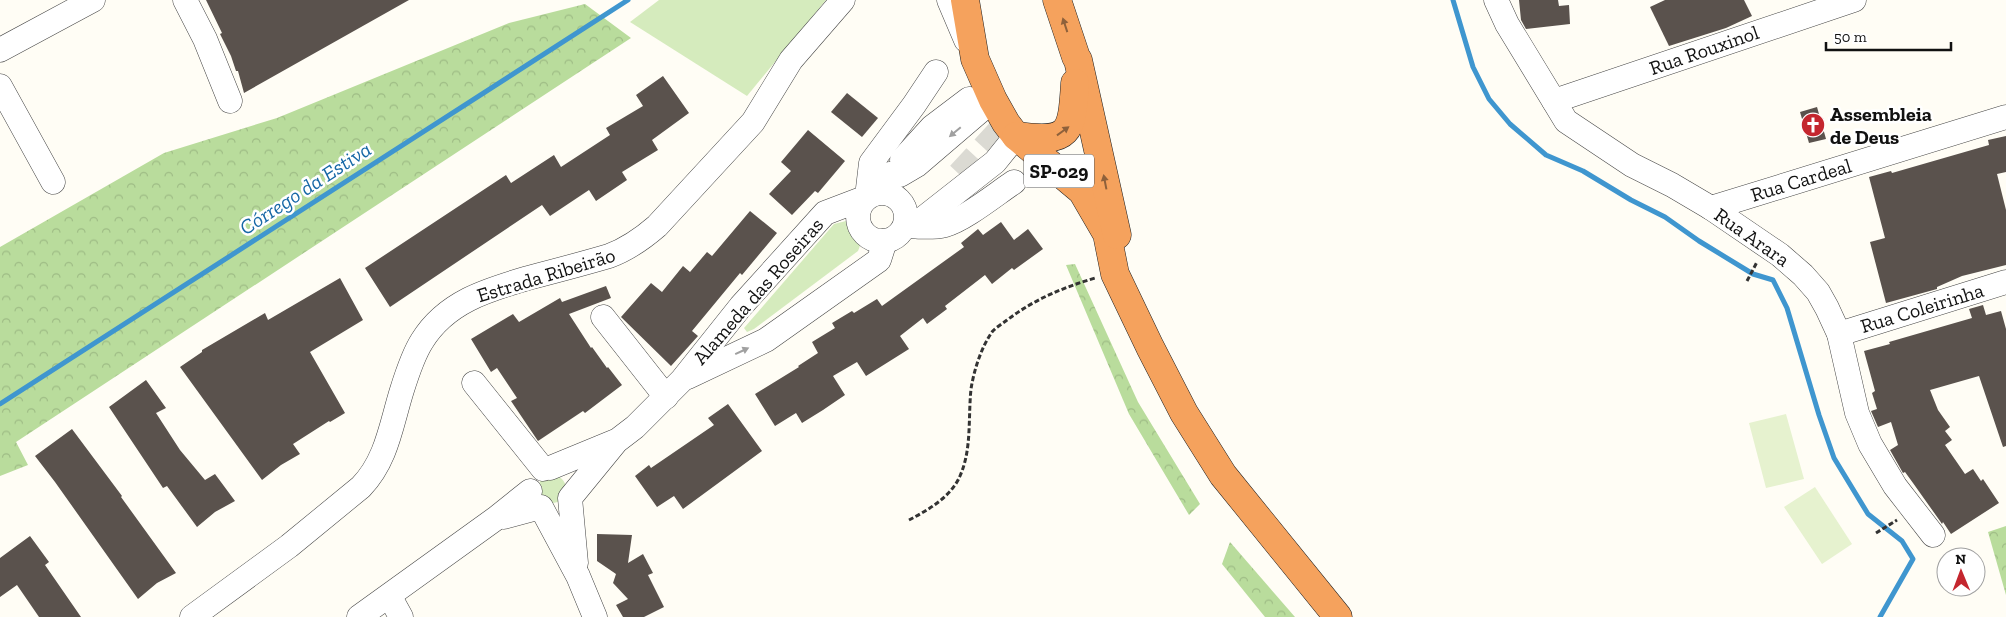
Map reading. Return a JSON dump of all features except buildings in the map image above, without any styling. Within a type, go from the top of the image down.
[{"type":"highway","name":"SP-029","points":[[1057,0],[1078,60],[1109,206],[1150,347]]},
{"type":"highway","name":"SP-029","points":[[951,2],[990,93],[1016,136],[1082,191],[1107,234],[1115,274],[1150,347],[1184,412],[1223,475],[1338,617]]},
{"type":"highway","name":"SP-029","points":[[1016,136],[1041,139],[1054,137],[1069,127],[1074,103],[1076,57]]},
{"type":"street","points":[[0,50],[93,0]]},
{"type":"street","points":[[185,0],[205,39],[230,101]]},
{"type":"street","name":"Estrada Ribeirão","points":[[192,617],[289,546],[371,477],[389,439],[402,390],[416,352],[437,322],[466,300],[486,291],[609,256],[623,251],[643,239],[753,122],[791,60],[843,0]]},
{"type":"street","name":"Estrada Ribeirão","points":[[791,60],[854,0]]},
{"type":"street","name":"Rua Arara","points":[[1496,0],[1507,24],[1566,121],[1632,165],[1672,185],[1711,208],[1780,255],[1803,275],[1818,292],[1828,308],[1839,334],[1856,413],[1870,444],[1895,486],[1933,535]]},
{"type":"street","name":"Rua Rouxinol","points":[[1554,100],[1828,3],[1854,0]]},
{"type":"street","points":[[880,188],[858,210],[859,226],[870,238],[885,241],[900,234],[904,227],[906,212],[898,198],[880,188],[871,163],[936,72]]},
{"type":"street","points":[[0,86],[53,182]]},
{"type":"street","name":"Alameda das Roseiras","points":[[570,498],[618,440],[635,427],[682,380],[741,306],[825,213],[880,188],[932,127],[990,93]]},
{"type":"street","name":"Rua Cardeal","points":[[1711,208],[2006,117]]},
{"type":"street","points":[[908,225],[916,224],[995,162],[1016,136]]},
{"type":"street","points":[[908,225],[915,214],[959,174]]},
{"type":"street","points":[[908,225],[927,227],[946,225],[1014,182]]},
{"type":"street","name":"Alameda das Roseiras","points":[[682,380],[766,340],[879,260],[885,241]]},
{"type":"street","name":"Rua Coleirinha","points":[[1839,334],[2005,285]]},
{"type":"street","points":[[604,317],[666,397]]},
{"type":"street","points":[[474,383],[547,469],[564,472],[568,478],[571,484],[570,498],[578,576]]},
{"type":"street","name":"Alameda das Roseiras","points":[[547,469],[618,440]]},
{"type":"street","points":[[547,469],[533,478],[535,499],[578,576],[595,617]]},
{"type":"street","points":[[535,499],[547,509],[560,508],[570,498]]},
{"type":"street","points":[[360,617],[495,519],[535,499]]},
{"type":"street","points":[[390,596],[401,617]]},
{"type":"path","points":[[1747,281],[1756,264]]},
{"type":"path","points":[[909,520],[928,510],[946,494],[960,476],[969,435],[971,389],[978,360],[993,331],[1028,305],[1068,287],[1115,274]]},
{"type":"path","points":[[1876,532],[1897,521]]},
{"type":"green space","points":[[659,0],[826,0],[747,96],[630,22]]},
{"type":"green space","points":[[585,4],[631,38],[16,442],[28,465],[0,476],[0,247],[164,153],[277,118],[509,23]]},
{"type":"green space","points":[[846,221],[855,226],[860,233],[861,241],[858,251],[754,329],[747,332],[744,328],[834,224]]},
{"type":"green space","points":[[1075,264],[1138,402],[1200,504],[1189,515],[1129,414],[1066,265]]},
{"type":"green space","points":[[1786,414],[1804,479],[1766,488],[1749,423]]},
{"type":"green space","points":[[552,475],[562,479],[566,489],[562,499],[552,503],[542,499],[538,489],[542,479]]},
{"type":"green space","points":[[1815,487],[1852,544],[1822,564],[1784,507]]},
{"type":"green space","points":[[2006,526],[2006,595],[1988,532]]},
{"type":"green space","points":[[1230,542],[1295,617],[1265,617],[1222,564]]},
{"type":"waterway","name":"Córrego da Estiva","points":[[0,404],[628,0]]},
{"type":"waterway","points":[[1453,0],[1473,67],[1489,99],[1510,124],[1546,155],[1583,171],[1631,200],[1665,217],[1699,241],[1753,274],[1773,280],[1787,308],[1834,458],[1868,514],[1902,541],[1913,559],[1880,617]]},
{"type":"tunnel","points":[[959,174],[1006,123]]},
{"type":"place","name":"Assembleia de Deus","points":[[1813,125]]}]
